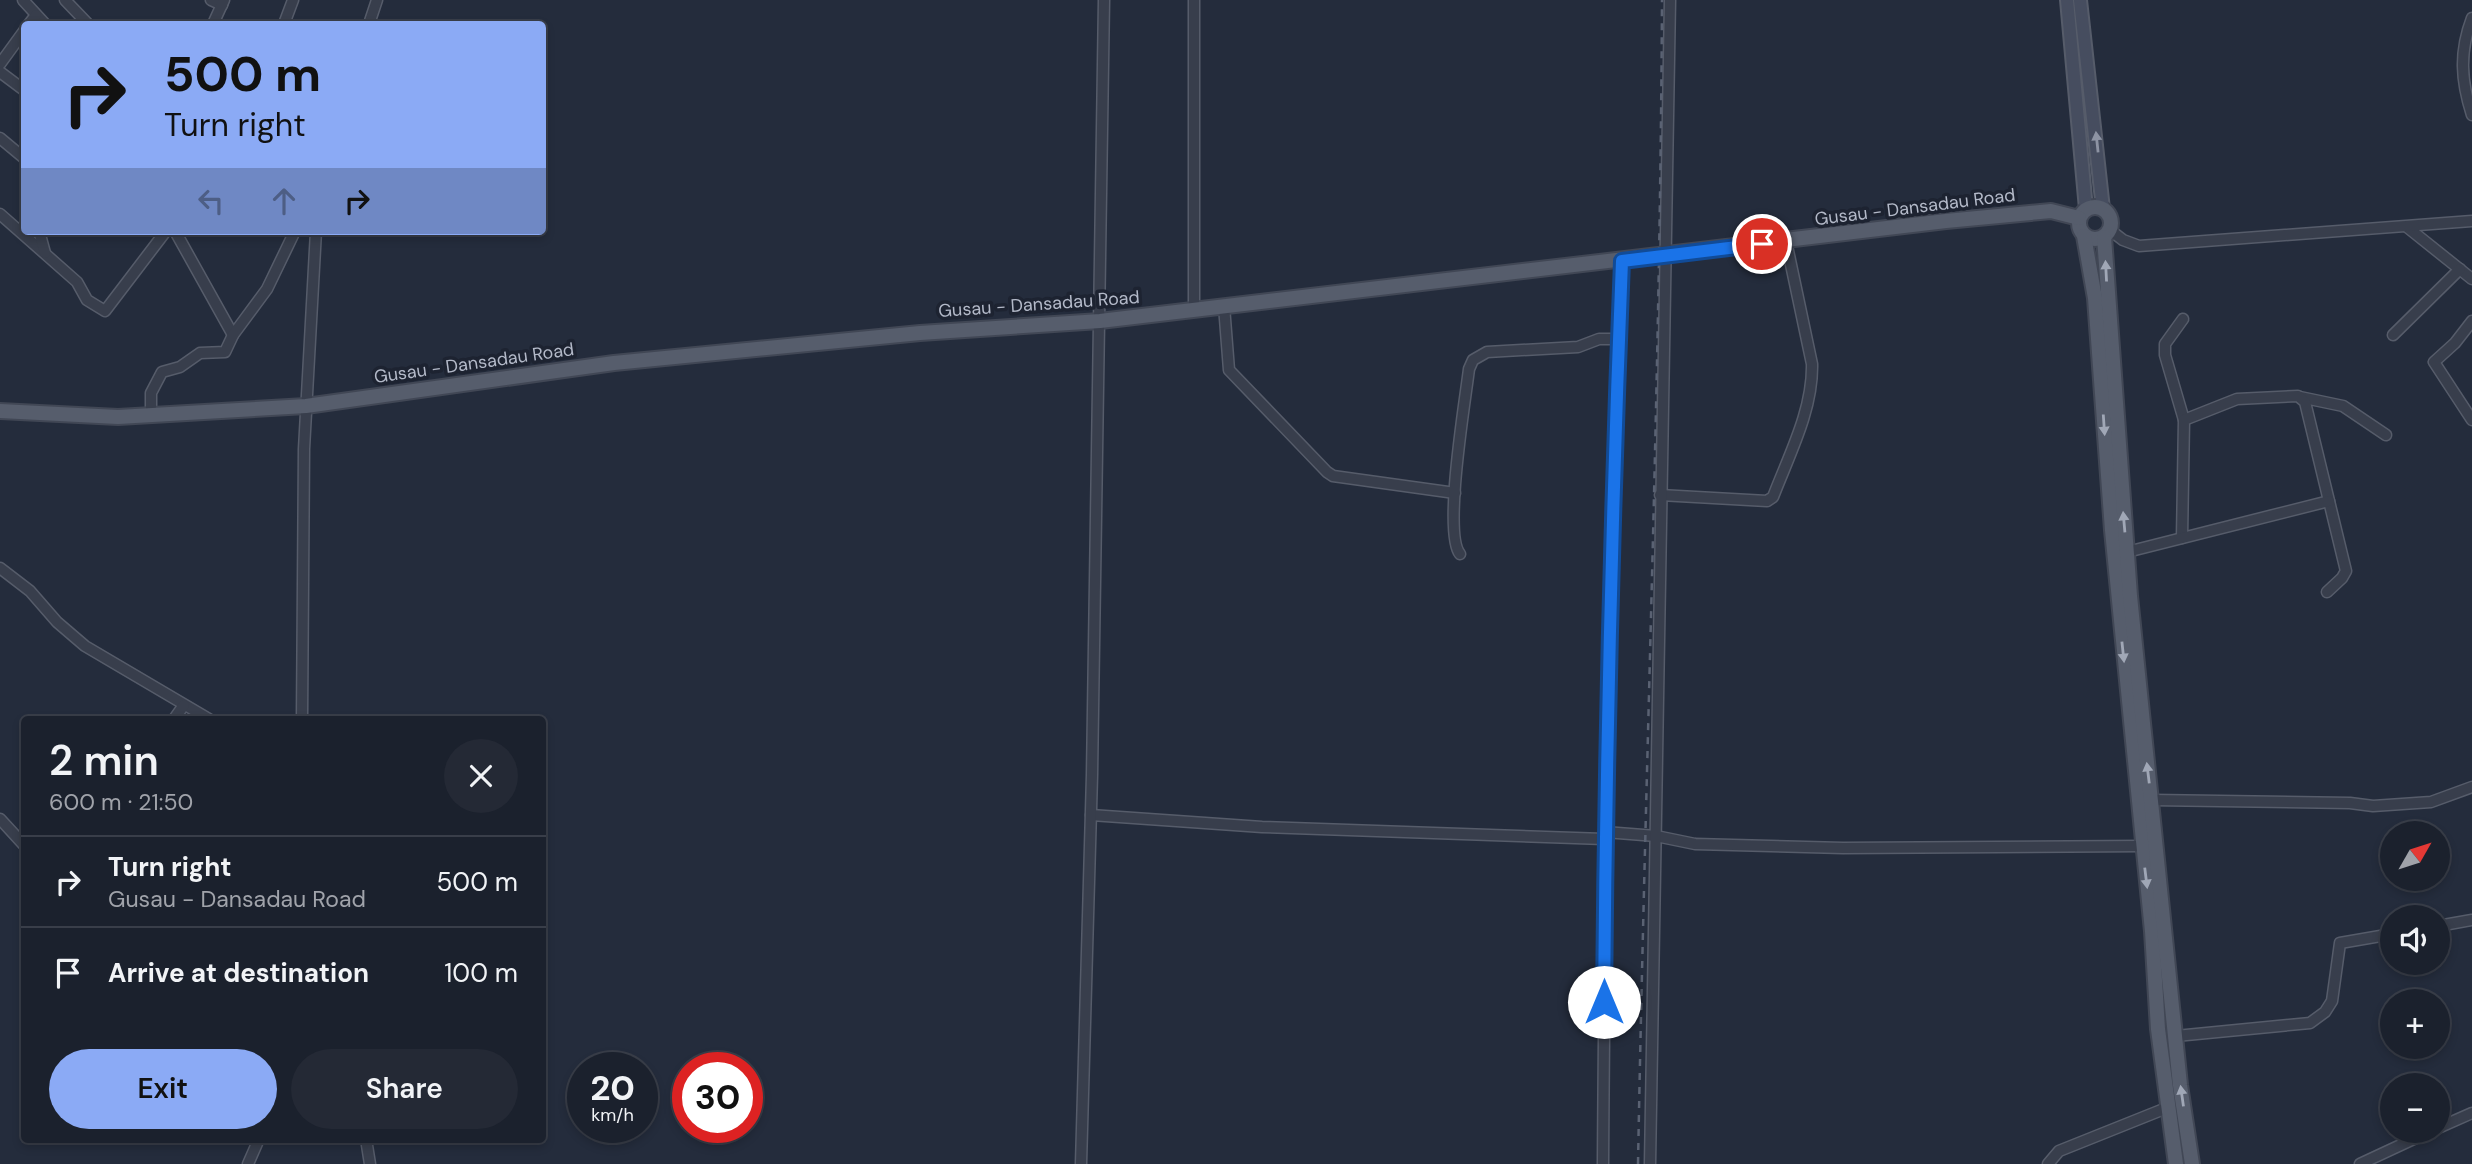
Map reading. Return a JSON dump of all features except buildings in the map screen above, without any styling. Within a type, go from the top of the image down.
[{"type":"main road","points":[[2067,0],[2082,214],[2079,228],[2084,236],[2094,287],[2112,530],[2158,1029],[2176,1164]]},
{"type":"main road","points":[[2080,0],[2104,209],[2111,221],[2107,233],[2127,552],[2176,1036],[2192,1164]]},
{"type":"main road","points":[[2082,214],[2095,207],[2104,209]]},
{"type":"main road","name":"Gusau - Dansadau Road","points":[[0,411],[118,417],[306,406],[614,363],[920,332],[1100,321],[1946,221],[2051,211],[2082,214]]},
{"type":"main road","points":[[2084,236],[2095,239],[2107,233]]},
{"type":"street","points":[[23,0],[42,21]]},
{"type":"street","points":[[65,0],[85,21]]},
{"type":"street","points":[[211,0],[223,2],[214,21]]},
{"type":"street","points":[[285,21],[293,0]]},
{"type":"street","points":[[370,21],[377,0]]},
{"type":"street","points":[[1081,1164],[1091,815],[1104,0]]},
{"type":"street","points":[[1194,0],[1194,310]]},
{"type":"street","points":[[1650,1164],[1670,0]]},
{"type":"street","points":[[31,21],[36,15]]},
{"type":"street","points":[[2472,18],[2465,35],[2472,115]]},
{"type":"street","points":[[0,64],[21,35]]},
{"type":"street","points":[[0,72],[21,88]]},
{"type":"street","points":[[0,138],[21,156]]},
{"type":"street","points":[[0,214],[21,233]]},
{"type":"street","points":[[2107,233],[2139,246],[2472,221]]},
{"type":"street","points":[[2407,227],[2472,279]]},
{"type":"street","points":[[24,235],[77,282],[87,300],[105,311],[163,235]]},
{"type":"street","points":[[40,235],[45,254]]},
{"type":"street","points":[[177,235],[233,335]]},
{"type":"street","points":[[151,413],[151,393],[162,372],[180,368],[200,353],[225,352],[233,335],[267,289],[293,235]]},
{"type":"street","points":[[302,716],[306,406],[316,235]]},
{"type":"street","points":[[1660,495],[1767,501],[1773,497],[1808,404],[1812,382],[1812,364],[1786,242]]},
{"type":"street","points":[[1603,1164],[1604,835],[1622,261]]},
{"type":"street","points":[[2393,335],[2460,269]]},
{"type":"street","points":[[1224,306],[1229,370],[1327,472],[1333,476],[1455,493]]},
{"type":"street","points":[[2182,538],[2184,420],[2165,355],[2165,344],[2183,319]]},
{"type":"street","points":[[2472,321],[2434,362],[2472,420]]},
{"type":"street","points":[[1460,554],[1454,547],[1453,536],[1455,493],[1469,369],[1473,360],[1487,352],[1578,347],[1599,339],[1619,339]]},
{"type":"street","points":[[2184,420],[2237,400],[2300,397],[2343,406],[2386,435]]},
{"type":"street","points":[[2300,397],[2305,402],[2346,571],[2327,592]]},
{"type":"street","points":[[2127,552],[2329,501]]},
{"type":"street","points":[[0,568],[30,591],[57,622],[85,646],[204,716]]},
{"type":"street","points":[[176,716],[184,705]]},
{"type":"street","points":[[2152,800],[2350,803],[2373,807],[2431,802],[2472,787]]},
{"type":"street","points":[[1091,815],[1262,827],[1656,836],[1695,844],[1843,848],[2142,846]]},
{"type":"street","points":[[0,819],[21,842]]},
{"type":"street","points":[[2450,924],[2472,920]]},
{"type":"street","points":[[2176,1036],[2310,1023],[2325,1012],[2332,1001],[2340,943],[2380,936]]},
{"type":"street","points":[[2048,1164],[2059,1151],[2169,1107]]},
{"type":"street","points":[[2450,1123],[2472,1113]]},
{"type":"street","points":[[248,1164],[256,1143]]},
{"type":"street","points":[[367,1143],[370,1164]]},
{"type":"street","points":[[2360,1164],[2405,1143]]},
{"type":"railway","points":[[1638,1164],[1662,0]]},
{"type":"route","points":[[1604,1002],[1604,839],[1609,754],[1614,456],[1622,261],[1762,244]]}]
